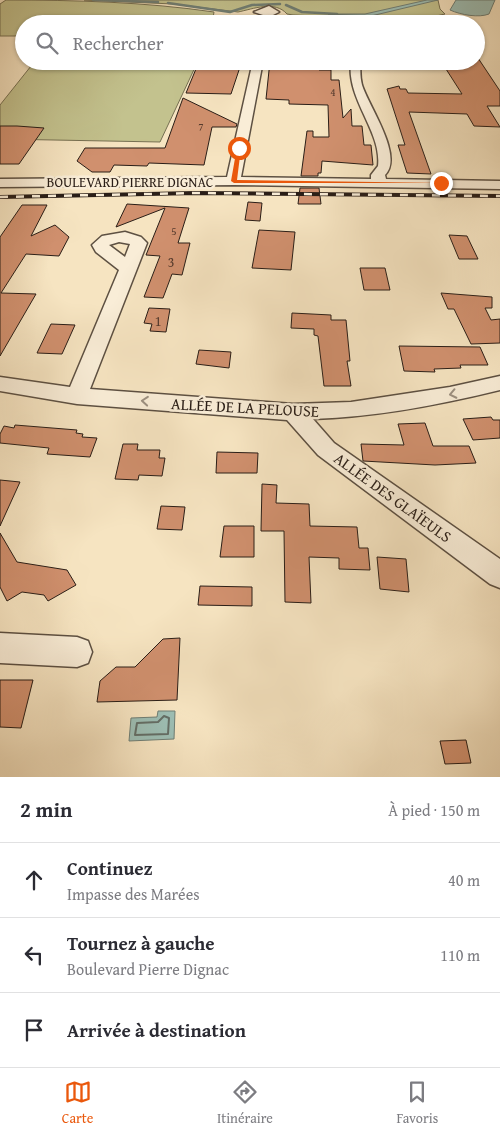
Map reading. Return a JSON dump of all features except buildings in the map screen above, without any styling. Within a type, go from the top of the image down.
[{"type":"street","points":[[234,181],[234,170],[256,70]]},
{"type":"street","points":[[354,70],[357,86],[374,124],[386,161],[385,168],[378,176],[379,183]]},
{"type":"street","name":"BOULEVARD PIERRE DIGNAC","points":[[0,183],[234,181],[500,185]]},
{"type":"street","points":[[77,396],[129,269]]},
{"type":"street","name":"ALLÉE DE LA PELOUSE","points":[[0,384],[77,396],[294,412],[351,410],[450,395],[500,383]]},
{"type":"street","name":"ALLÉE DES GLAÏEULS","points":[[294,412],[326,449],[500,575]]},
{"type":"street","points":[[0,648],[77,652]]},
{"type":"shaded area","points":[[6,0],[58,0],[162,6],[214,12],[214,15],[15,15],[15,36],[0,36],[0,4]]},
{"type":"shaded area","points":[[84,0],[438,0],[440,9],[445,14],[293,15],[270,6],[238,12],[173,4]]},
{"type":"shaded area","points":[[28,70],[194,70],[160,142],[0,139],[0,105]]},
{"type":"water","points":[[427,0],[438,0],[375,15],[328,14],[365,14]]},
{"type":"water","points":[[456,0],[495,0],[489,14],[485,15],[465,15],[450,10]]},
{"type":"water","points":[[158,711],[175,711],[174,739],[129,741],[131,718],[157,717]]},
{"type":"waterway","points":[[93,0],[158,2]]},
{"type":"waterway","points":[[168,3],[230,12],[252,5],[280,4]]},
{"type":"waterway","points":[[286,5],[302,12],[337,14]]},
{"type":"railway","points":[[0,197],[196,193],[500,196]]},
{"type":"route","points":[[239,148],[234,170],[234,181],[441,183]]}]
